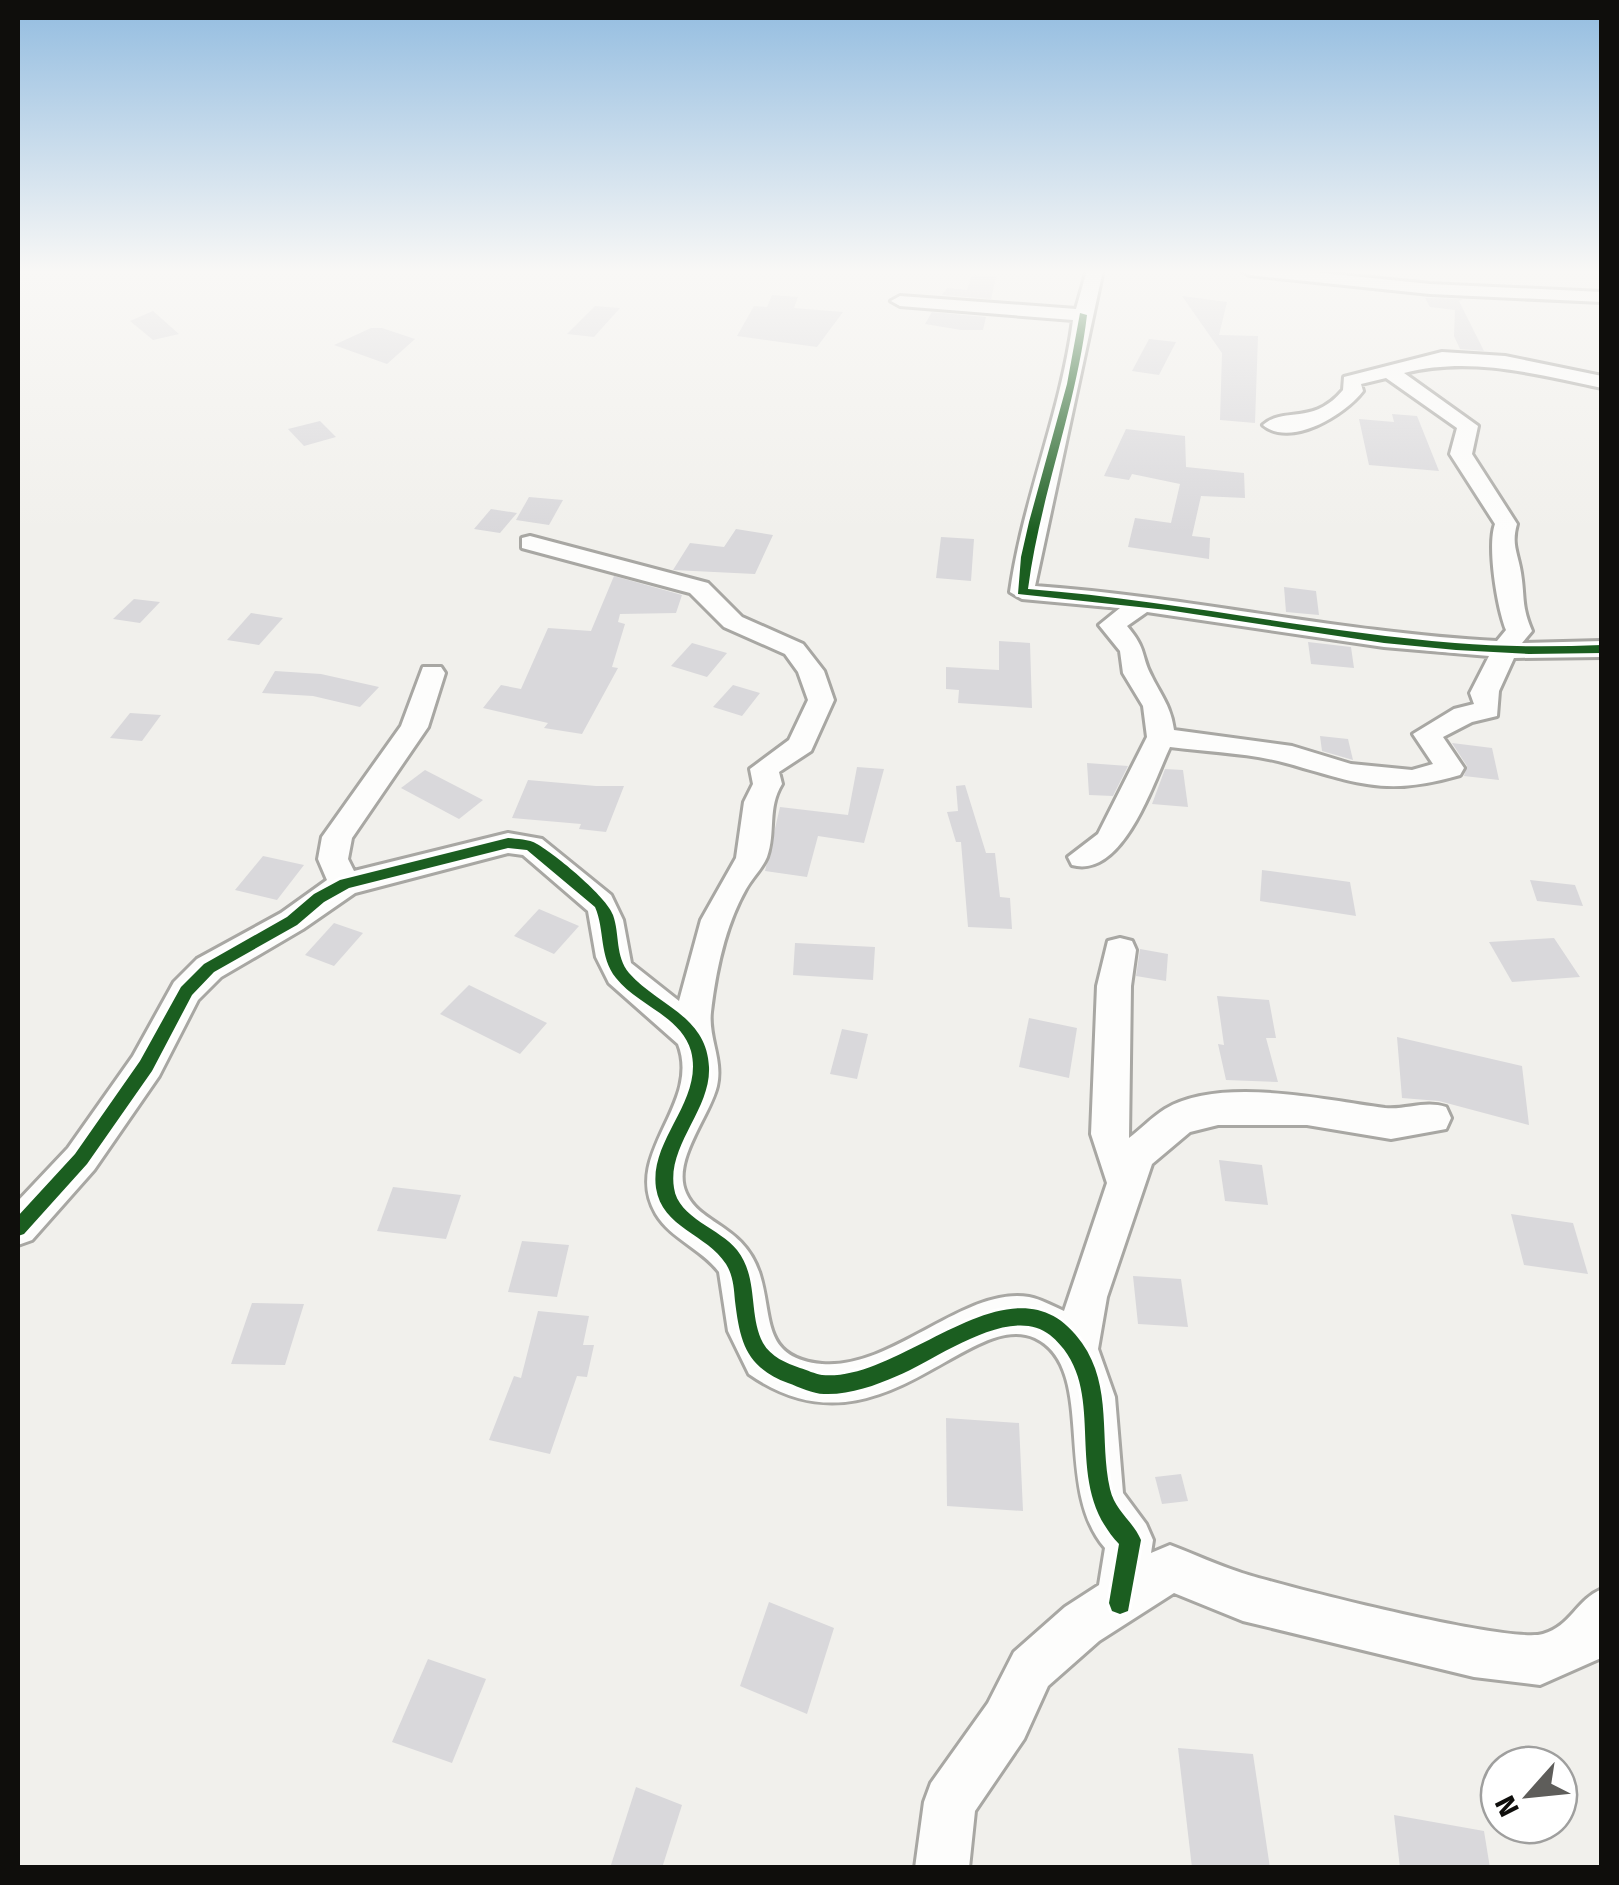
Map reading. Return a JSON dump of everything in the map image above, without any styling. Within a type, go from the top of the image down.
[{"type":"street","points":[[1078,358],[1027,544],[1022,592],[1143,603],[1377,638],[1500,650],[1602,649]]},
{"type":"street","points":[[1273,425],[1318,420],[1338,412],[1353,391],[1351,381],[1442,358],[1471,358],[1602,382]]},
{"type":"street","points":[[1161,737],[1292,755],[1352,773],[1412,779],[1450,768],[1427,734],[1464,715],[1487,710],[1488,694],[1483,693],[1490,687],[1500,650],[1519,624],[1508,602],[1510,575],[1500,542],[1506,524],[1461,454],[1468,426],[1391,373]]},
{"type":"street","points":[[530,544],[699,588],[734,622],[794,649],[821,700],[801,745],[764,769],[768,784],[756,798],[752,857],[734,881],[696,977],[692,1032],[700,1055],[700,1082],[664,1172],[665,1196],[686,1222],[730,1252],[741,1284],[746,1326],[762,1358],[798,1380],[833,1384],[882,1376],[996,1320],[1022,1315],[1051,1324],[1077,1349],[1095,1396],[1100,1482],[1108,1516],[1130,1540],[1120,1603]]},
{"type":"street","points":[[1084,857],[1110,841],[1161,737],[1157,706],[1136,673],[1133,650],[1112,625],[1143,603]]},
{"type":"street","points":[[345,884],[333,859],[336,837],[414,727],[432,673]]},
{"type":"street","points":[[18,1228],[81,1158],[146,1066],[186,992],[210,968],[345,884],[431,866],[495,845],[531,846],[600,903],[608,915],[612,956],[621,974],[692,1032]]},
{"type":"street","points":[[1120,950],[1114,986],[1109,1134],[1126,1182]]},
{"type":"street","points":[[656,1001],[696,977]]},
{"type":"street","points":[[1077,1349],[1087,1298],[1136,1155],[1179,1119],[1218,1110],[1307,1110],[1391,1124],[1433,1118]]},
{"type":"street","points":[[942,1868],[950,1802],[1006,1721],[1030,1669],[1082,1624],[1170,1568],[1243,1598],[1474,1653],[1540,1660],[1584,1641],[1602,1614]]},
{"type":"building","points":[[370,358],[394,358],[387,364]]},
{"type":"building","points":[[1139,358],[1168,358],[1159,375],[1132,371]]},
{"type":"building","points":[[1222,358],[1257,358],[1255,423],[1220,420]]},
{"type":"building","points":[[1392,414],[1417,416],[1439,471],[1369,465],[1359,419],[1394,422]]},
{"type":"building","points":[[320,421],[336,437],[304,446],[288,429]]},
{"type":"building","points":[[1126,429],[1185,436],[1186,467],[1244,473],[1245,498],[1201,496],[1192,536],[1210,538],[1209,559],[1128,547],[1135,518],[1171,523],[1180,484],[1132,474],[1129,480],[1104,476]]},
{"type":"building","points":[[529,497],[563,500],[549,525],[516,520]]},
{"type":"building","points":[[491,509],[517,513],[500,533],[474,529]]},
{"type":"building","points":[[736,529],[773,535],[755,574],[673,570],[690,543],[724,547]]},
{"type":"building","points":[[941,537],[974,539],[971,581],[936,578]]},
{"type":"building","points":[[614,576],[682,595],[676,613],[620,614],[618,622],[625,624],[612,667],[618,668],[582,734],[544,728],[548,723],[483,708],[501,685],[521,689],[548,628],[591,631]]},
{"type":"building","points":[[1284,587],[1316,591],[1319,615],[1286,612]]},
{"type":"building","points":[[134,599],[160,602],[140,623],[113,619]]},
{"type":"building","points":[[251,613],[283,618],[259,645],[227,640]]},
{"type":"building","points":[[999,641],[1030,643],[1032,708],[958,703],[959,690],[946,689],[946,667],[999,670]]},
{"type":"building","points":[[1308,642],[1351,647],[1354,668],[1311,664]]},
{"type":"building","points":[[692,643],[727,653],[707,677],[671,666]]},
{"type":"building","points":[[275,671],[321,674],[379,687],[360,707],[313,696],[262,693]]},
{"type":"building","points":[[733,685],[760,693],[742,716],[713,707]]},
{"type":"building","points":[[130,713],[161,715],[142,741],[110,738]]},
{"type":"building","points":[[1320,736],[1348,739],[1353,760],[1322,751]]},
{"type":"building","points":[[1452,743],[1492,748],[1499,780],[1464,776],[1467,766]]},
{"type":"building","points":[[1087,763],[1128,766],[1113,796],[1089,795]]},
{"type":"building","points":[[857,767],[884,769],[864,843],[818,836],[807,877],[765,871],[780,807],[848,815]]},
{"type":"building","points":[[1165,769],[1183,770],[1188,807],[1152,804]]},
{"type":"building","points":[[425,770],[483,800],[459,819],[401,788]]},
{"type":"building","points":[[528,780],[624,786],[606,832],[579,829],[581,824],[512,818]]},
{"type":"building","points":[[965,785],[986,853],[995,853],[1000,897],[1010,898],[1012,929],[968,927],[961,842],[956,842],[947,812],[958,811],[956,786]]},
{"type":"building","points":[[263,856],[304,865],[277,900],[235,890]]},
{"type":"building","points":[[1262,870],[1350,882],[1356,916],[1260,901]]},
{"type":"building","points":[[1530,880],[1575,885],[1583,906],[1537,901]]},
{"type":"building","points":[[539,909],[579,926],[554,954],[514,936]]},
{"type":"building","points":[[334,923],[363,933],[334,966],[305,955]]},
{"type":"building","points":[[1554,938],[1580,977],[1512,982],[1489,942]]},
{"type":"building","points":[[795,943],[875,947],[873,980],[793,975]]},
{"type":"building","points":[[1140,949],[1168,954],[1166,981],[1136,976]]},
{"type":"building","points":[[469,985],[547,1023],[520,1054],[440,1014]]},
{"type":"building","points":[[1217,996],[1269,1000],[1276,1038],[1266,1038],[1278,1082],[1226,1080],[1218,1044],[1224,1045]]},
{"type":"building","points":[[1029,1018],[1077,1028],[1069,1078],[1019,1067]]},
{"type":"building","points":[[842,1029],[868,1034],[857,1079],[830,1074]]},
{"type":"building","points":[[1397,1037],[1522,1066],[1529,1125],[1439,1101],[1402,1098]]},
{"type":"building","points":[[1219,1160],[1262,1165],[1268,1205],[1225,1201]]},
{"type":"building","points":[[393,1187],[461,1195],[446,1239],[377,1231]]},
{"type":"building","points":[[1511,1214],[1573,1223],[1588,1274],[1524,1265]]},
{"type":"building","points":[[522,1241],[569,1245],[557,1297],[508,1292]]},
{"type":"building","points":[[1133,1276],[1181,1279],[1188,1327],[1138,1324]]},
{"type":"building","points":[[252,1303],[304,1304],[285,1365],[231,1364]]},
{"type":"building","points":[[538,1311],[589,1316],[583,1345],[594,1345],[587,1377],[577,1376],[550,1454],[489,1440],[514,1376],[521,1378]]},
{"type":"building","points":[[946,1418],[1019,1423],[1023,1511],[947,1506]]},
{"type":"building","points":[[1181,1474],[1188,1501],[1162,1504],[1155,1477]]},
{"type":"building","points":[[769,1602],[834,1628],[807,1714],[740,1686]]},
{"type":"building","points":[[428,1659],[486,1679],[452,1763],[392,1742]]},
{"type":"building","points":[[1178,1748],[1253,1754],[1270,1868],[1192,1868]]},
{"type":"building","points":[[636,1787],[682,1805],[662,1868],[610,1868]]},
{"type":"building","points":[[1394,1815],[1479,1830],[1479,1845],[1486,1845],[1490,1868],[1400,1868]]},
{"type":"cycle path","points":[[1077,358],[1034,522],[1022,592],[1167,607],[1456,647],[1602,649]]},
{"type":"cycle path","points":[[18,1228],[81,1159],[146,1066],[186,991],[209,968],[292,921],[319,898],[345,884],[508,843],[531,846],[600,903],[621,974],[676,1018],[694,1039],[701,1068],[699,1083],[668,1159],[665,1188],[676,1210],[735,1262],[749,1331],[761,1357],[787,1373],[821,1385],[857,1381],[893,1368],[997,1319],[1028,1316],[1055,1327],[1075,1349],[1087,1373],[1093,1397],[1100,1495],[1110,1517],[1130,1540],[1120,1603]]}]
